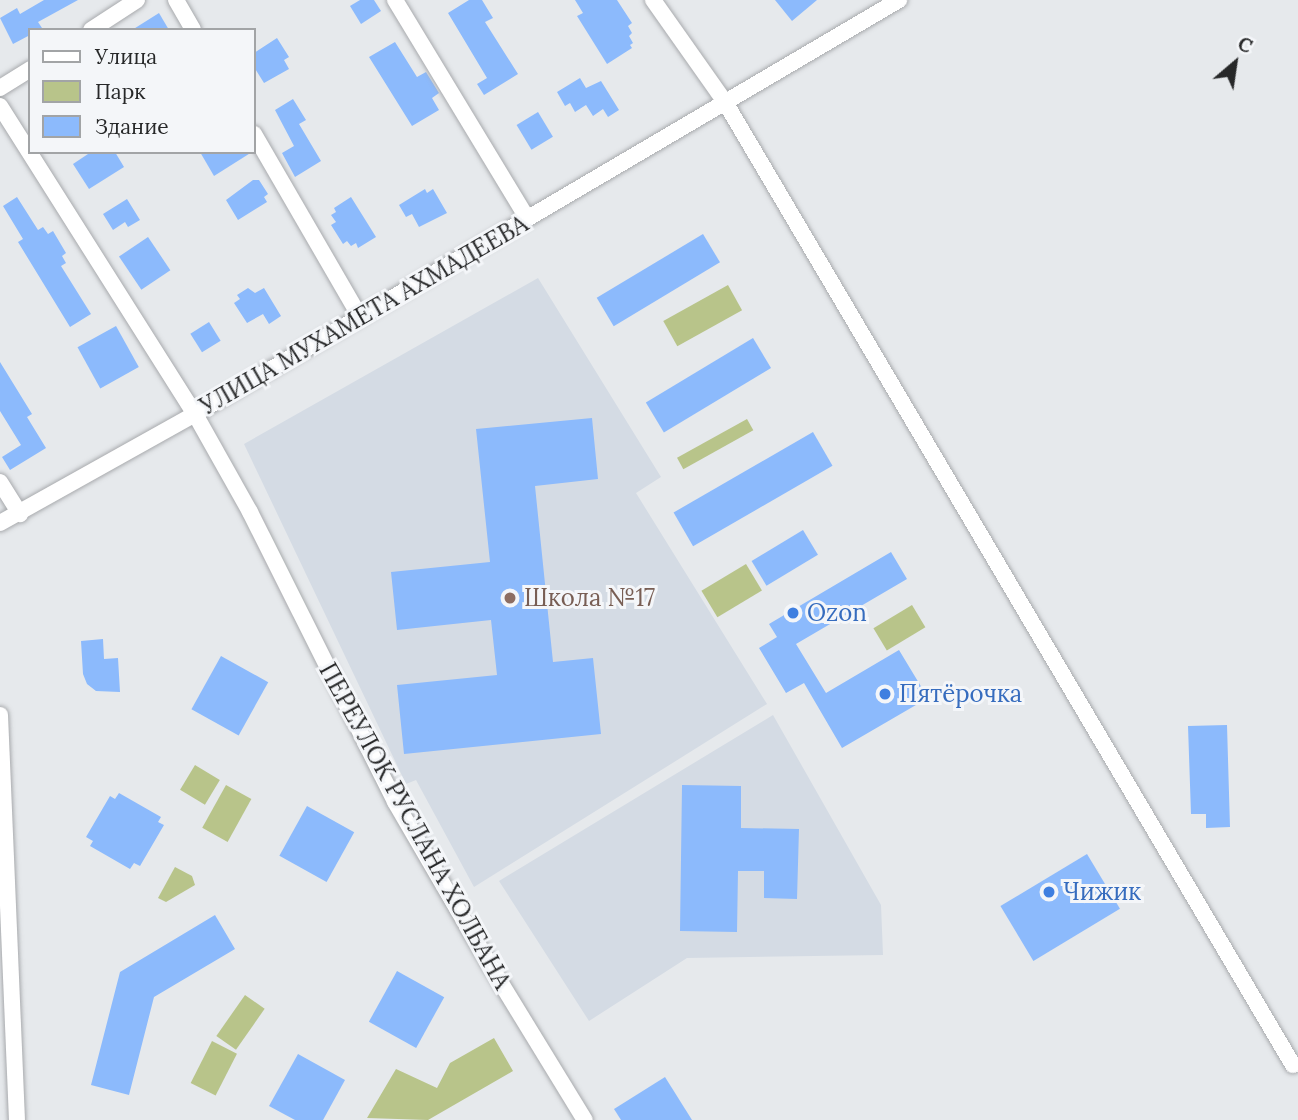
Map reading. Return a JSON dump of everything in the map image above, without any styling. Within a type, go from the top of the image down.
[{"type":"street","points":[[93,28],[137,0]]},
{"type":"street","points":[[176,0],[192,28]]},
{"type":"street","points":[[395,0],[527,218]]},
{"type":"street","points":[[653,0],[725,102],[1296,1066]]},
{"type":"street","name":"УЛИЦА МУХАМЕТА АХМАДЕЕВА","points":[[0,523],[195,414],[898,0]]},
{"type":"street","points":[[0,88],[28,70]]},
{"type":"street","name":"ПЕРЕУЛОК РУСЛАНА ХОЛБАНА","points":[[0,106],[28,150]]},
{"type":"street","points":[[256,137],[360,317]]},
{"type":"street","name":"ПЕРЕУЛОК РУСЛАНА ХОЛБАНА","points":[[30,154],[195,414],[250,512],[396,802],[488,962],[585,1120]]},
{"type":"street","points":[[0,482],[20,514]]},
{"type":"street","points":[[0,715],[17,1120]]},
{"type":"shaded area","name":"Школа №17","points":[[538,278],[661,477],[636,493],[767,704],[474,887],[416,780],[406,784],[244,444]]},
{"type":"shaded area","points":[[773,715],[881,905],[883,955],[687,958],[589,1021],[499,881]]},
{"type":"green space","points":[[728,285],[742,310],[677,346],[663,321]]},
{"type":"green space","points":[[747,419],[753,430],[683,469],[677,458]]},
{"type":"green space","points":[[746,564],[762,591],[717,617],[701,591]]},
{"type":"green space","points":[[912,605],[925,627],[887,650],[873,628]]},
{"type":"green space","points":[[195,765],[220,780],[205,805],[180,790]]},
{"type":"green space","points":[[226,785],[251,799],[228,842],[202,828]]},
{"type":"green space","points":[[175,867],[192,876],[195,885],[166,902],[158,898]]},
{"type":"green space","points":[[245,995],[265,1009],[236,1050],[216,1036]]},
{"type":"green space","points":[[494,1038],[513,1071],[428,1120],[367,1118],[396,1069],[437,1088],[450,1063]]},
{"type":"green space","points":[[212,1041],[237,1054],[216,1096],[191,1083]]},
{"type":"building","points":[[44,0],[78,0],[38,22],[42,28],[28,28],[28,36],[13,44],[0,18],[17,8],[20,14]]},
{"type":"building","points":[[360,0],[374,0],[381,11],[361,24],[350,6]]},
{"type":"building","points":[[469,0],[482,0],[493,18],[485,22],[518,74],[484,95],[477,84],[487,78],[448,13]]},
{"type":"building","points":[[575,0],[617,0],[632,23],[628,26],[632,33],[629,36],[633,43],[630,45],[632,48],[607,64],[577,16],[583,13]]},
{"type":"building","points":[[775,0],[817,0],[792,21]]},
{"type":"building","points":[[159,13],[168,28],[135,28]]},
{"type":"building","points":[[277,38],[289,57],[284,60],[289,69],[264,83],[256,70],[256,52]]},
{"type":"building","points":[[395,42],[417,77],[426,72],[439,93],[432,98],[439,110],[412,126],[369,57]]},
{"type":"building","points":[[580,78],[586,88],[601,81],[619,110],[608,117],[603,109],[593,116],[586,105],[575,112],[570,103],[565,106],[557,92]]},
{"type":"building","points":[[293,99],[306,120],[299,124],[321,161],[295,177],[282,153],[294,146],[275,110]]},
{"type":"building","points":[[538,112],[553,137],[532,150],[517,125]]},
{"type":"building","points":[[88,154],[116,154],[124,167],[89,189],[73,164]]},
{"type":"building","points":[[201,154],[249,154],[214,176]]},
{"type":"building","points":[[253,180],[259,180],[268,194],[264,197],[267,202],[238,220],[226,200]]},
{"type":"building","points":[[425,189],[427,193],[433,189],[447,213],[419,227],[412,214],[406,217],[399,205]]},
{"type":"building","points":[[17,197],[38,230],[43,227],[48,234],[53,231],[66,253],[62,256],[66,263],[61,266],[91,314],[70,327],[18,242],[23,239],[3,206]]},
{"type":"building","points":[[351,197],[376,237],[358,248],[356,243],[351,246],[347,241],[343,244],[331,225],[336,222],[331,215],[336,212],[334,208]]},
{"type":"building","points":[[127,199],[140,220],[128,227],[125,222],[113,230],[103,214]]},
{"type":"building","points":[[703,234],[720,262],[614,326],[597,298]]},
{"type":"building","points":[[148,237],[170,270],[141,290],[119,257]]},
{"type":"building","points":[[248,288],[255,293],[264,288],[281,316],[269,324],[263,314],[247,323],[234,303],[240,299],[237,295]]},
{"type":"building","points":[[209,322],[221,341],[202,352],[190,334]]},
{"type":"building","points":[[116,326],[139,367],[100,388],[78,347]]},
{"type":"building","points":[[753,338],[771,368],[664,432],[646,402]]},
{"type":"building","points":[[0,362],[32,414],[27,417],[46,448],[10,470],[2,457],[21,445],[0,411]]},
{"type":"building","points":[[592,418],[598,479],[535,486],[553,662],[593,658],[601,734],[404,754],[397,685],[497,675],[491,620],[397,630],[391,572],[490,562],[476,429]]},
{"type":"building","points":[[813,432],[832,466],[693,546],[674,512]]},
{"type":"building","points":[[803,530],[818,555],[767,586],[752,561]]},
{"type":"building","points":[[891,552],[907,579],[796,644],[826,693],[899,650],[928,698],[842,748],[804,683],[786,693],[759,648],[777,637],[769,624]]},
{"type":"building","points":[[103,639],[104,659],[118,658],[120,692],[96,691],[87,684],[83,674],[81,641]]},
{"type":"building","points":[[221,656],[268,682],[239,736],[191,709]]},
{"type":"building","points":[[1227,725],[1230,827],[1206,828],[1206,814],[1191,814],[1188,726]]},
{"type":"building","points":[[682,785],[741,786],[741,828],[799,829],[797,899],[764,898],[764,871],[738,871],[737,932],[680,931]]},
{"type":"building","points":[[119,793],[161,817],[158,822],[164,825],[140,866],[134,863],[130,869],[90,846],[93,841],[86,837],[110,796],[115,799]]},
{"type":"building","points":[[307,806],[354,832],[327,882],[279,856]]},
{"type":"building","points":[[1087,854],[1120,909],[1033,961],[1000,906]]},
{"type":"building","points":[[215,915],[235,949],[154,997],[129,1095],[91,1085],[120,972]]},
{"type":"building","points":[[397,971],[444,997],[416,1048],[369,1022]]},
{"type":"building","points":[[298,1054],[345,1080],[323,1120],[295,1120],[269,1106]]},
{"type":"building","points":[[665,1077],[692,1120],[621,1120],[614,1109]]},
{"type":"place","name":"Школа №17","points":[[510,598]]},
{"type":"place","name":"Ozon","points":[[793,613]]},
{"type":"place","name":"Пятёрочка","points":[[885,694]]},
{"type":"place","name":"Чижик","points":[[1049,892]]}]
